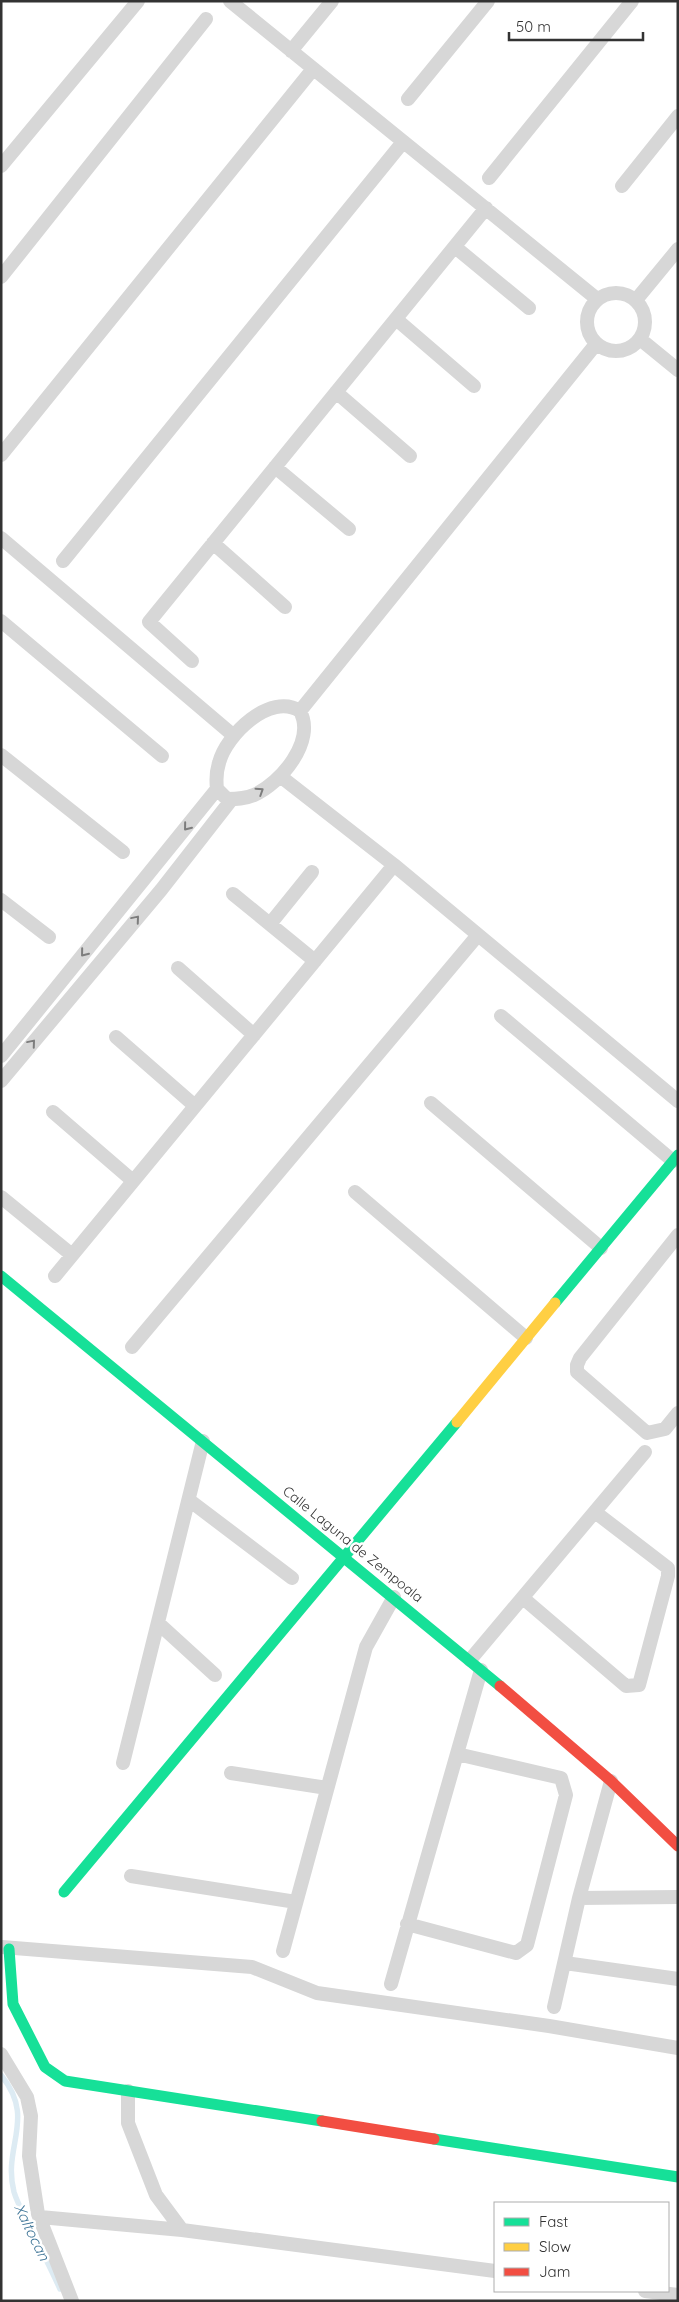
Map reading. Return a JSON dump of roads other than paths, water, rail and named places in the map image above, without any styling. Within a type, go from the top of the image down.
[{"type":"street","points":[[1,166],[138,1]]},
{"type":"street","points":[[230,1],[597,299]]},
{"type":"street","points":[[291,51],[332,1]]},
{"type":"street","points":[[408,99],[488,1]]},
{"type":"street","points":[[489,178],[632,1]]},
{"type":"street","points":[[1,277],[206,19]]},
{"type":"street","points":[[1,455],[313,69]]},
{"type":"street","points":[[622,186],[678,116]]},
{"type":"street","points":[[63,561],[403,142]]},
{"type":"street","points":[[192,661],[149,622],[486,208]]},
{"type":"street","points":[[455,246],[529,308]]},
{"type":"street","points":[[636,300],[676,256]]},
{"type":"street","points":[[613,292],[621,293],[636,300],[645,315],[644,331],[640,339],[627,350],[619,352],[602,349],[596,344],[587,329],[586,321],[588,312],[597,299],[613,292]]},
{"type":"street","points":[[396,319],[474,386]]},
{"type":"street","points":[[640,339],[678,370]]},
{"type":"street","points":[[300,711],[596,344]]},
{"type":"street","points":[[336,392],[410,456]]},
{"type":"street","points":[[275,467],[349,529]]},
{"type":"street","points":[[1,538],[234,736]]},
{"type":"street","points":[[213,543],[285,607]]},
{"type":"street","points":[[1,621],[162,756]]},
{"type":"street","points":[[278,706],[294,707],[300,711],[305,730],[298,750],[280,776],[253,795],[227,799],[218,789],[216,777],[219,762],[234,736],[253,718],[266,710],[278,706]]},
{"type":"street","points":[[1,755],[123,852]]},
{"type":"street","points":[[280,776],[394,865],[678,1102]]},
{"type":"street","points":[[1,1056],[218,789]]},
{"type":"street","points":[[1,1081],[160,890],[232,799]]},
{"type":"street","points":[[55,1276],[394,865]]},
{"type":"street","points":[[270,924],[312,872]]},
{"type":"street","points":[[234,894],[314,961]]},
{"type":"street","points":[[1,900],[49,937]]},
{"type":"street","points":[[132,1347],[478,935]]},
{"type":"street","points":[[178,968],[254,1035]]},
{"type":"street","points":[[64,1892],[676,1158],[501,1016]]},
{"type":"street","points":[[116,1037],[195,1106]]},
{"type":"street","points":[[431,1102],[601,1248]]},
{"type":"street","points":[[53,1112],[133,1181]]},
{"type":"street","points":[[355,1192],[526,1338]]},
{"type":"street","points":[[1,1198],[72,1255]]},
{"type":"street","points":[[678,1235],[580,1358],[577,1372],[647,1433],[665,1429],[678,1413]]},
{"type":"street","name":"Calle Laguna de Zempoala","points":[[1,1276],[346,1556],[470,1660],[611,1781],[678,1846]]},
{"type":"street","points":[[123,1763],[203,1441]]},
{"type":"street","points":[[470,1660],[645,1452]]},
{"type":"street","points":[[189,1500],[292,1578]]},
{"type":"street","points":[[523,1598],[626,1686],[639,1685],[668,1576],[668,1568],[594,1512]]},
{"type":"street","points":[[283,1951],[366,1647],[394,1597]]},
{"type":"street","points":[[158,1623],[215,1675]]},
{"type":"street","points":[[391,1984],[481,1670]]},
{"type":"street","points":[[407,1924],[516,1953],[527,1945],[566,1795],[565,1786],[560,1778],[457,1754]]},
{"type":"street","points":[[230,1773],[327,1788]]},
{"type":"street","points":[[554,2007],[579,1898],[611,1781]]},
{"type":"street","points":[[131,1876],[296,1902]]},
{"type":"street","points":[[579,1898],[678,1897]]},
{"type":"street","points":[[678,2048],[549,2026],[317,1993],[252,1967],[5,1948],[13,2004],[45,2067],[65,2081],[678,2177]]},
{"type":"street","points":[[565,1963],[678,1979]]},
{"type":"street","points":[[1,2054],[12,2068],[27,2097],[31,2116],[29,2156],[40,2217],[72,2301]]},
{"type":"street","points":[[128,2091],[128,2123],[156,2195],[182,2230]]},
{"type":"street","points":[[40,2217],[182,2230],[494,2271]]},
{"type":"street","points":[[653,2292],[678,2295]]},
{"type":"waterway","name":"Xaltocan","points":[[1,2075],[17,2105],[18,2119],[11,2176],[14,2192],[60,2289]]}]
